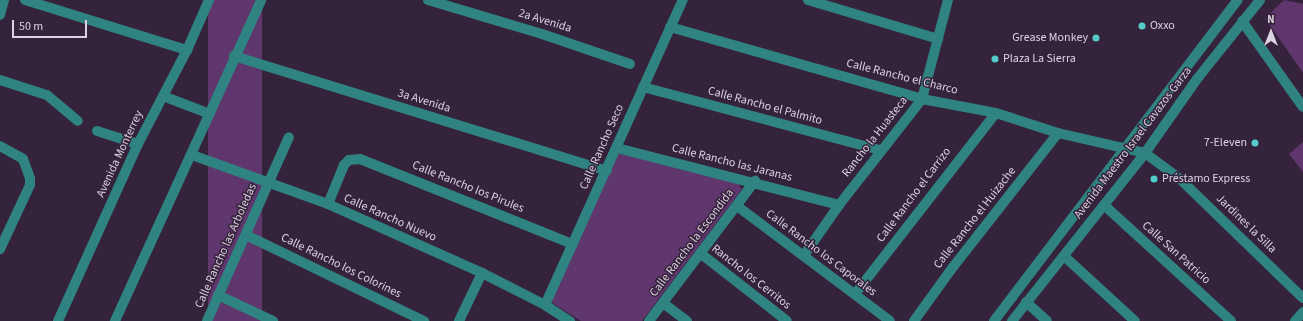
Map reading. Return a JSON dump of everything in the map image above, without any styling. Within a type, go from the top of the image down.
[{"type":"street","points":[[0,15],[4,0]]},
{"type":"street","points":[[25,0],[187,50]]},
{"type":"street","name":"Avenida Monterrey","points":[[58,321],[138,144],[187,50],[209,0]]},
{"type":"street","points":[[115,321],[192,155],[234,56],[261,0]]},
{"type":"street","name":"2a Avenida","points":[[428,0],[542,34],[630,64]]},
{"type":"street","name":"Calle Rancho Seco","points":[[545,305],[607,171],[643,87],[683,0]]},
{"type":"street","points":[[808,0],[938,39]]},
{"type":"street","name":"Rancho la Huasteca","points":[[804,255],[880,150],[922,99],[948,0]]},
{"type":"street","name":"Avenida Maestro Israel Cavazos Garza","points":[[994,321],[1128,148],[1238,0]]},
{"type":"street","name":"Avenida Maestro Israel Cavazos Garza","points":[[1012,321],[1145,153],[1260,0]]},
{"type":"street","points":[[1242,22],[1303,107]]},
{"type":"street","name":"Calle Rancho el Charco","points":[[670,27],[922,99],[996,113],[1058,133],[1128,148]]},
{"type":"street","name":"3a Avenida","points":[[234,56],[607,171]]},
{"type":"street","points":[[0,80],[48,95],[78,121]]},
{"type":"street","name":"Calle Rancho el Palmito","points":[[643,87],[880,150]]},
{"type":"street","points":[[163,96],[210,114]]},
{"type":"street","name":"Calle Rancho el Carrizo","points":[[855,294],[996,113]]},
{"type":"street","points":[[97,131],[138,144]]},
{"type":"street","name":"Calle Rancho el Huizache","points":[[914,321],[957,261],[1058,133]]},
{"type":"street","name":"Calle Rancho las Arboledas","points":[[207,321],[289,137]]},
{"type":"street","points":[[0,146],[23,159],[30,178],[30,185],[0,249]]},
{"type":"street","name":"Calle Rancho las Jaranas","points":[[617,148],[755,181],[839,205]]},
{"type":"street","name":"Jardines la Silla","points":[[1128,148],[1145,153],[1180,179],[1303,298]]},
{"type":"street","name":"Calle Rancho Nuevo","points":[[192,155],[328,204],[482,273],[545,305],[570,321]]},
{"type":"street","name":"Calle Rancho los Pirules","points":[[328,204],[341,168],[352,159],[368,161],[573,244]]},
{"type":"street","name":"Calle Rancho la Escondida","points":[[649,321],[755,181]]},
{"type":"street","name":"Calle San Patricio","points":[[1104,205],[1231,321]]},
{"type":"street","name":"Calle Rancho los Caporales","points":[[737,206],[890,321]]},
{"type":"street","name":"Calle Rancho los Colorines","points":[[246,235],[424,321]]},
{"type":"street","name":"Rancho los Cerritos","points":[[700,253],[787,321]]},
{"type":"street","points":[[1064,256],[1135,321]]},
{"type":"street","points":[[459,321],[482,273]]},
{"type":"street","points":[[218,295],[273,321]]},
{"type":"street","points":[[1026,302],[1043,319]]},
{"type":"street","points":[[663,303],[687,321]]},
{"type":"street","points":[[1295,321],[1303,312]]},
{"type":"shaded area","points":[[208,0],[262,0],[262,321],[208,321]]},
{"type":"shaded area","points":[[1284,0],[1303,4],[1303,73],[1265,18]]},
{"type":"shaded area","points":[[1303,142],[1303,172],[1289,154]]},
{"type":"shaded area","points":[[619,153],[738,184],[742,189],[642,321],[581,321],[551,302]]},
{"type":"place","name":"Oxxo","points":[[1142,26]]},
{"type":"place","name":"Grease Monkey","points":[[1096,38]]},
{"type":"place","name":"Plaza La Sierra","points":[[995,59]]},
{"type":"place","name":"7-Eleven","points":[[1255,143]]},
{"type":"place","name":"Préstamo Express","points":[[1154,179]]}]
